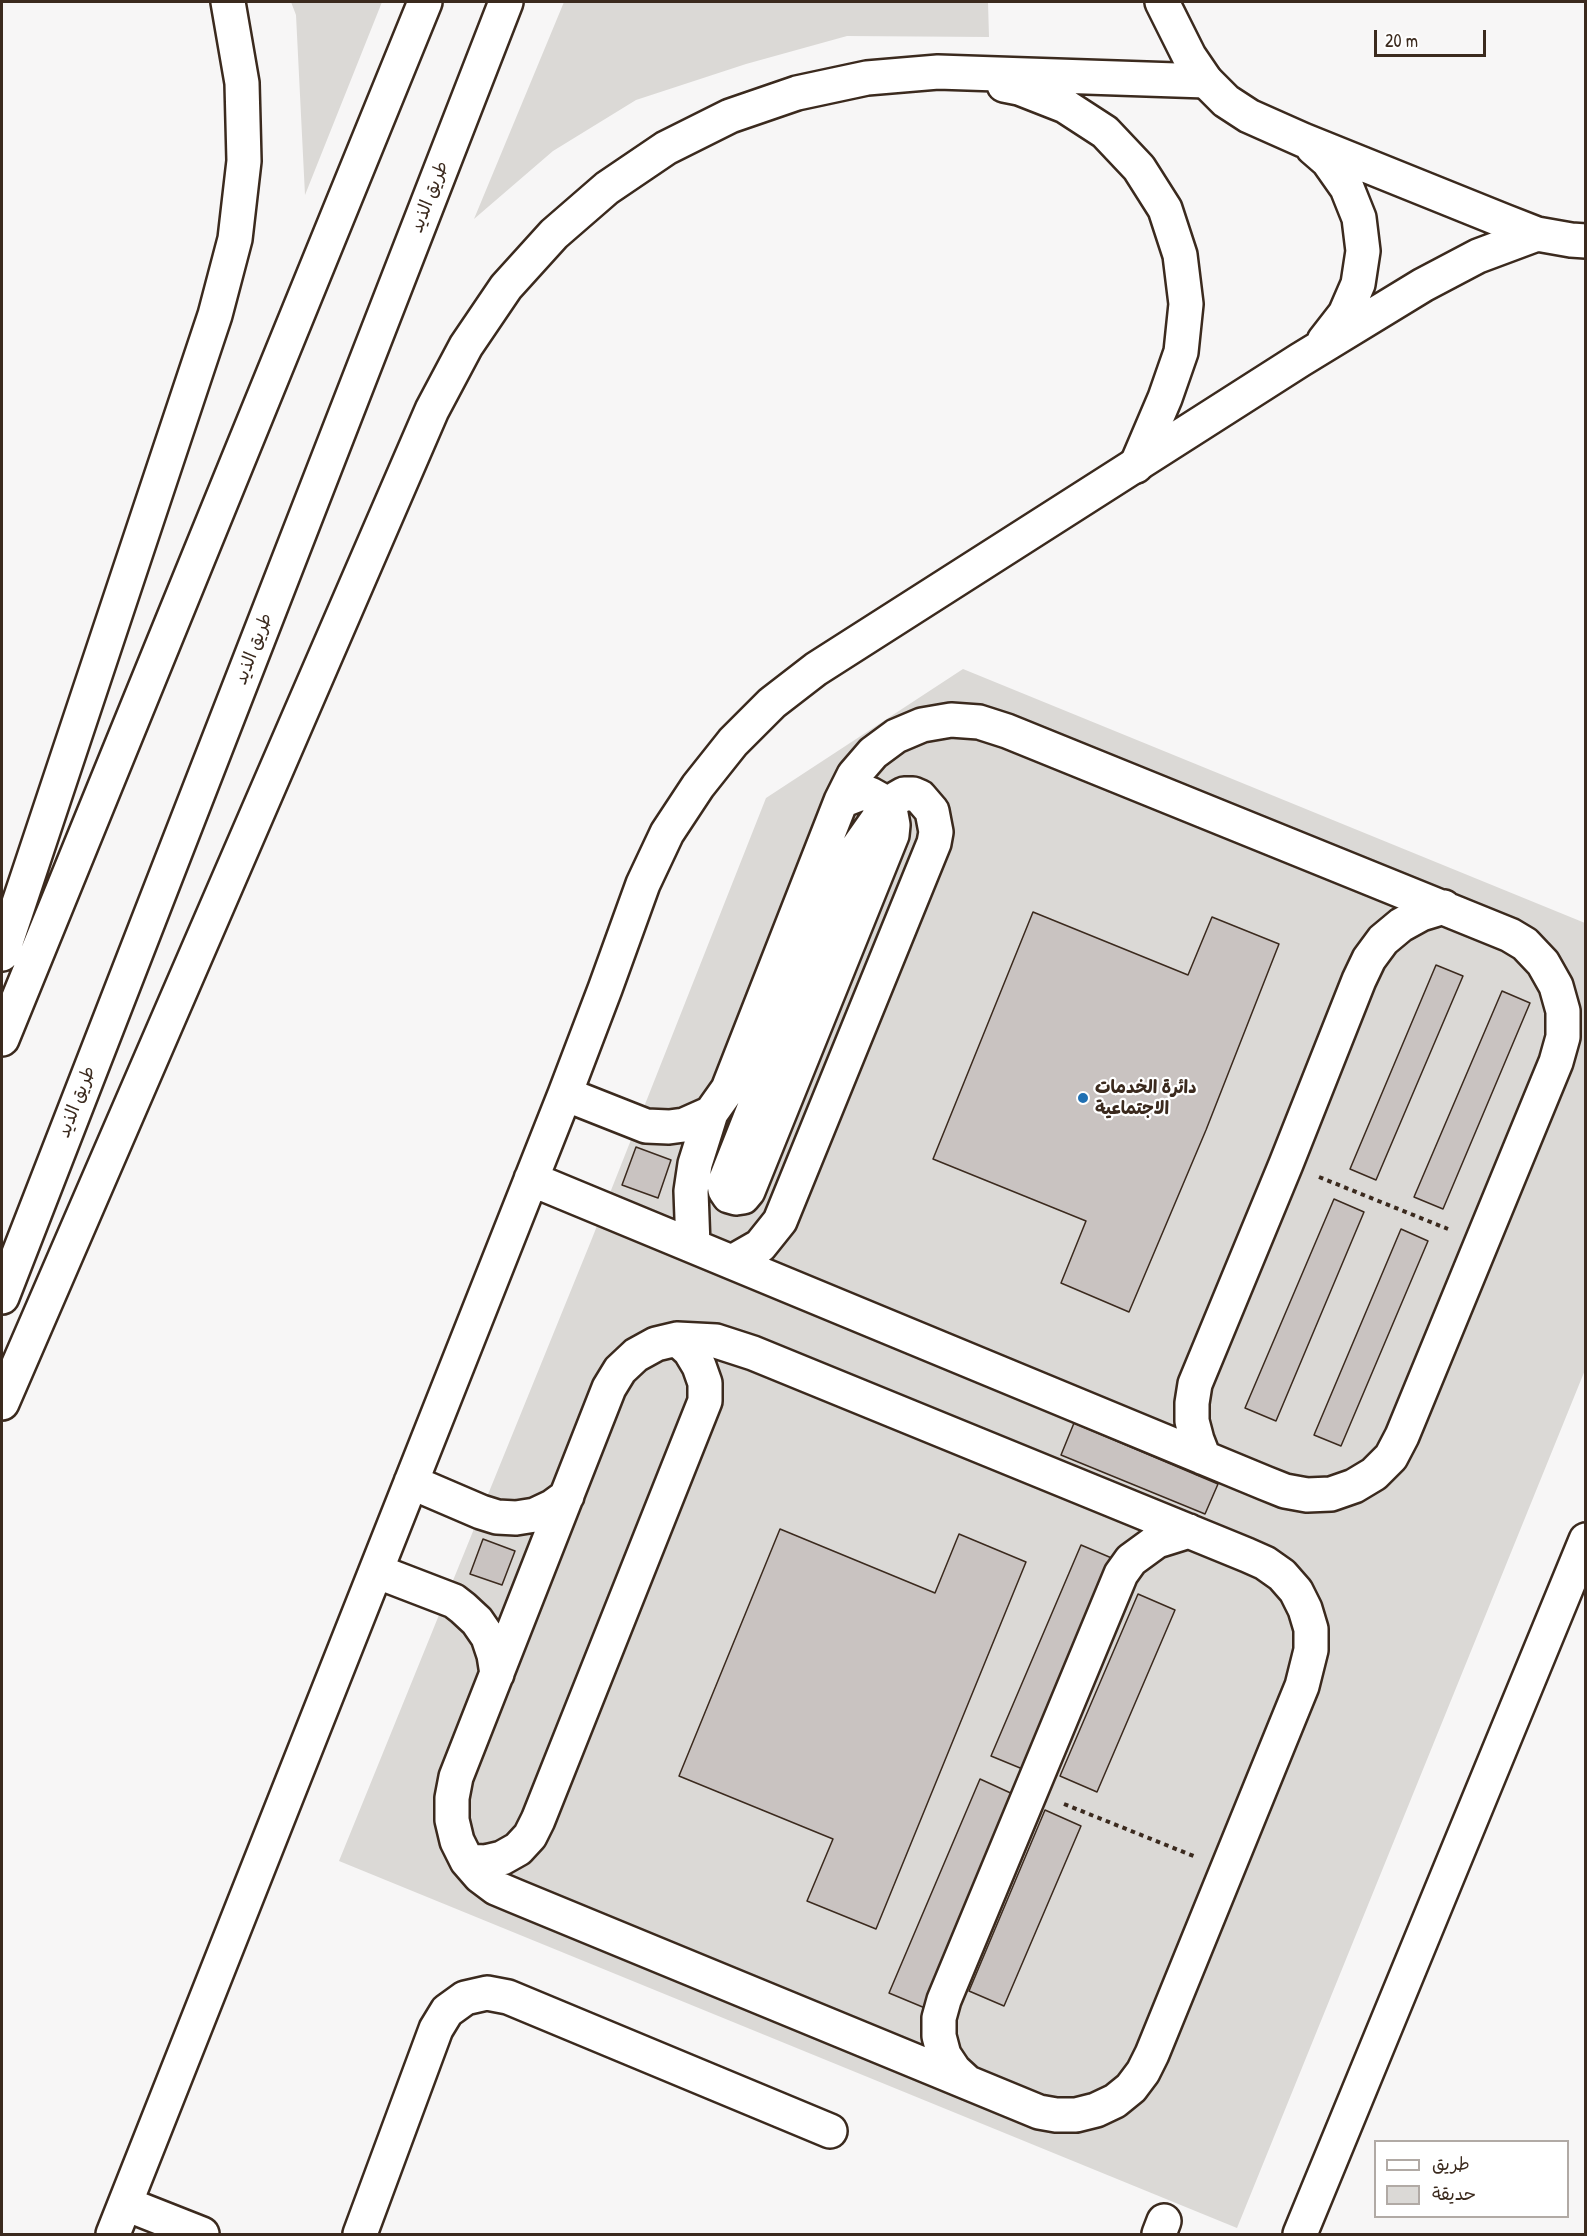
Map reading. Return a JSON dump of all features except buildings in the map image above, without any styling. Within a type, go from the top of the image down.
[{"type":"main road","points":[[2,954],[215,315],[235,239],[244,161],[242,83],[228,2]]},
{"type":"main road","points":[[2,1039],[425,2]]},
{"type":"main road","name":"طريق الذيد","points":[[2,1297],[506,2]]},
{"type":"main road","points":[[1162,2],[1176,16],[1189,56],[1206,81],[1226,101],[1242,111],[1303,140],[1537,234],[1586,241]]},
{"type":"main road","points":[[2,1403],[432,410],[466,346],[506,287],[554,234],[607,188],[666,148],[730,116],[797,93],[867,78],[938,72],[1206,81]]},
{"type":"main road","points":[[938,72],[1019,88],[1065,105],[1105,132],[1139,168],[1165,209],[1180,255],[1185,294],[1181,352],[1166,398],[1136,466]]},
{"type":"main road","points":[[1300,360],[1325,340],[1345,314],[1358,284],[1363,251],[1359,218],[1347,188],[1328,161],[1303,140]]},
{"type":"main road","points":[[113,2235],[565,1094],[643,884],[663,843],[698,786],[733,742],[772,703],[816,669],[1300,360],[1478,255],[1537,234]]},
{"type":"main road","points":[[531,1179],[1285,1491],[1307,1495],[1331,1494],[1354,1486],[1374,1474],[1391,1457],[1402,1436],[1556,1062],[1563,1037],[1563,1011],[1556,986],[1544,963],[1525,944],[1501,931],[1444,907],[1017,735],[979,722],[951,720],[922,725],[896,736],[873,753],[854,775],[841,801],[728,1089],[711,1113],[695,1164],[691,1210],[693,1246]]},
{"type":"main road","points":[[732,1262],[760,1246],[780,1221],[930,854],[936,832],[932,811],[926,802],[913,794],[904,794],[887,806],[866,834],[848,868],[724,1184],[729,1196],[743,1197],[748,1191],[892,835],[893,825],[887,806],[879,798],[870,794],[859,794],[841,801]]},
{"type":"main road","points":[[1204,1458],[1192,1421],[1195,1384],[1369,959],[1383,940],[1401,925],[1421,914],[1444,907]]},
{"type":"main road","points":[[565,1094],[646,1126],[684,1125],[711,1113]]},
{"type":"main road","points":[[467,1861],[485,1862],[502,1858],[518,1849],[530,1836],[538,1820],[705,1401],[705,1383],[699,1366],[690,1351],[677,1339]]},
{"type":"main road","points":[[677,1339],[716,1341],[744,1350],[1265,1563],[1282,1575],[1296,1590],[1311,1629],[1311,1650],[1302,1686],[1152,2054],[1143,2072],[1131,2088],[1115,2101],[1096,2110],[1076,2115],[1039,2112],[515,1896],[488,1882],[467,1861],[454,1830],[452,1798],[456,1777],[609,1389],[620,1370],[636,1355],[656,1344],[677,1339]]},
{"type":"main road","points":[[411,1482],[497,1517],[516,1518],[535,1515],[552,1507],[567,1496]]},
{"type":"main road","points":[[967,2082],[954,2070],[944,2055],[939,2037],[939,2019],[944,2000],[1121,1574],[1131,1560],[1157,1541],[1189,1531]]},
{"type":"main road","points":[[1300,2235],[1586,1539]]},
{"type":"main road","points":[[376,1571],[454,1601],[463,1608],[477,1621],[488,1637],[497,1674]]},
{"type":"main road","points":[[360,2235],[436,2029],[447,2011],[465,1998],[487,1993],[508,1997],[830,2131]]},
{"type":"main road","points":[[126,2204],[202,2235]]},
{"type":"path","points":[[1286,1164],[1482,1242]]},
{"type":"path","points":[[1030,1790],[1227,1869]]},
{"type":"green space","points":[[291,2],[382,2],[305,195],[296,15]]},
{"type":"green space","points":[[564,2],[988,2],[989,37],[847,36],[746,64],[636,100],[553,151],[474,219]]},
{"type":"green space","points":[[963,669],[1585,923],[1585,1370],[1237,2228],[339,1861],[591,1241],[766,798]]},
{"type":"place","name":"دائرة الخدمات الاجتماعية","points":[[1083,1098]]}]
